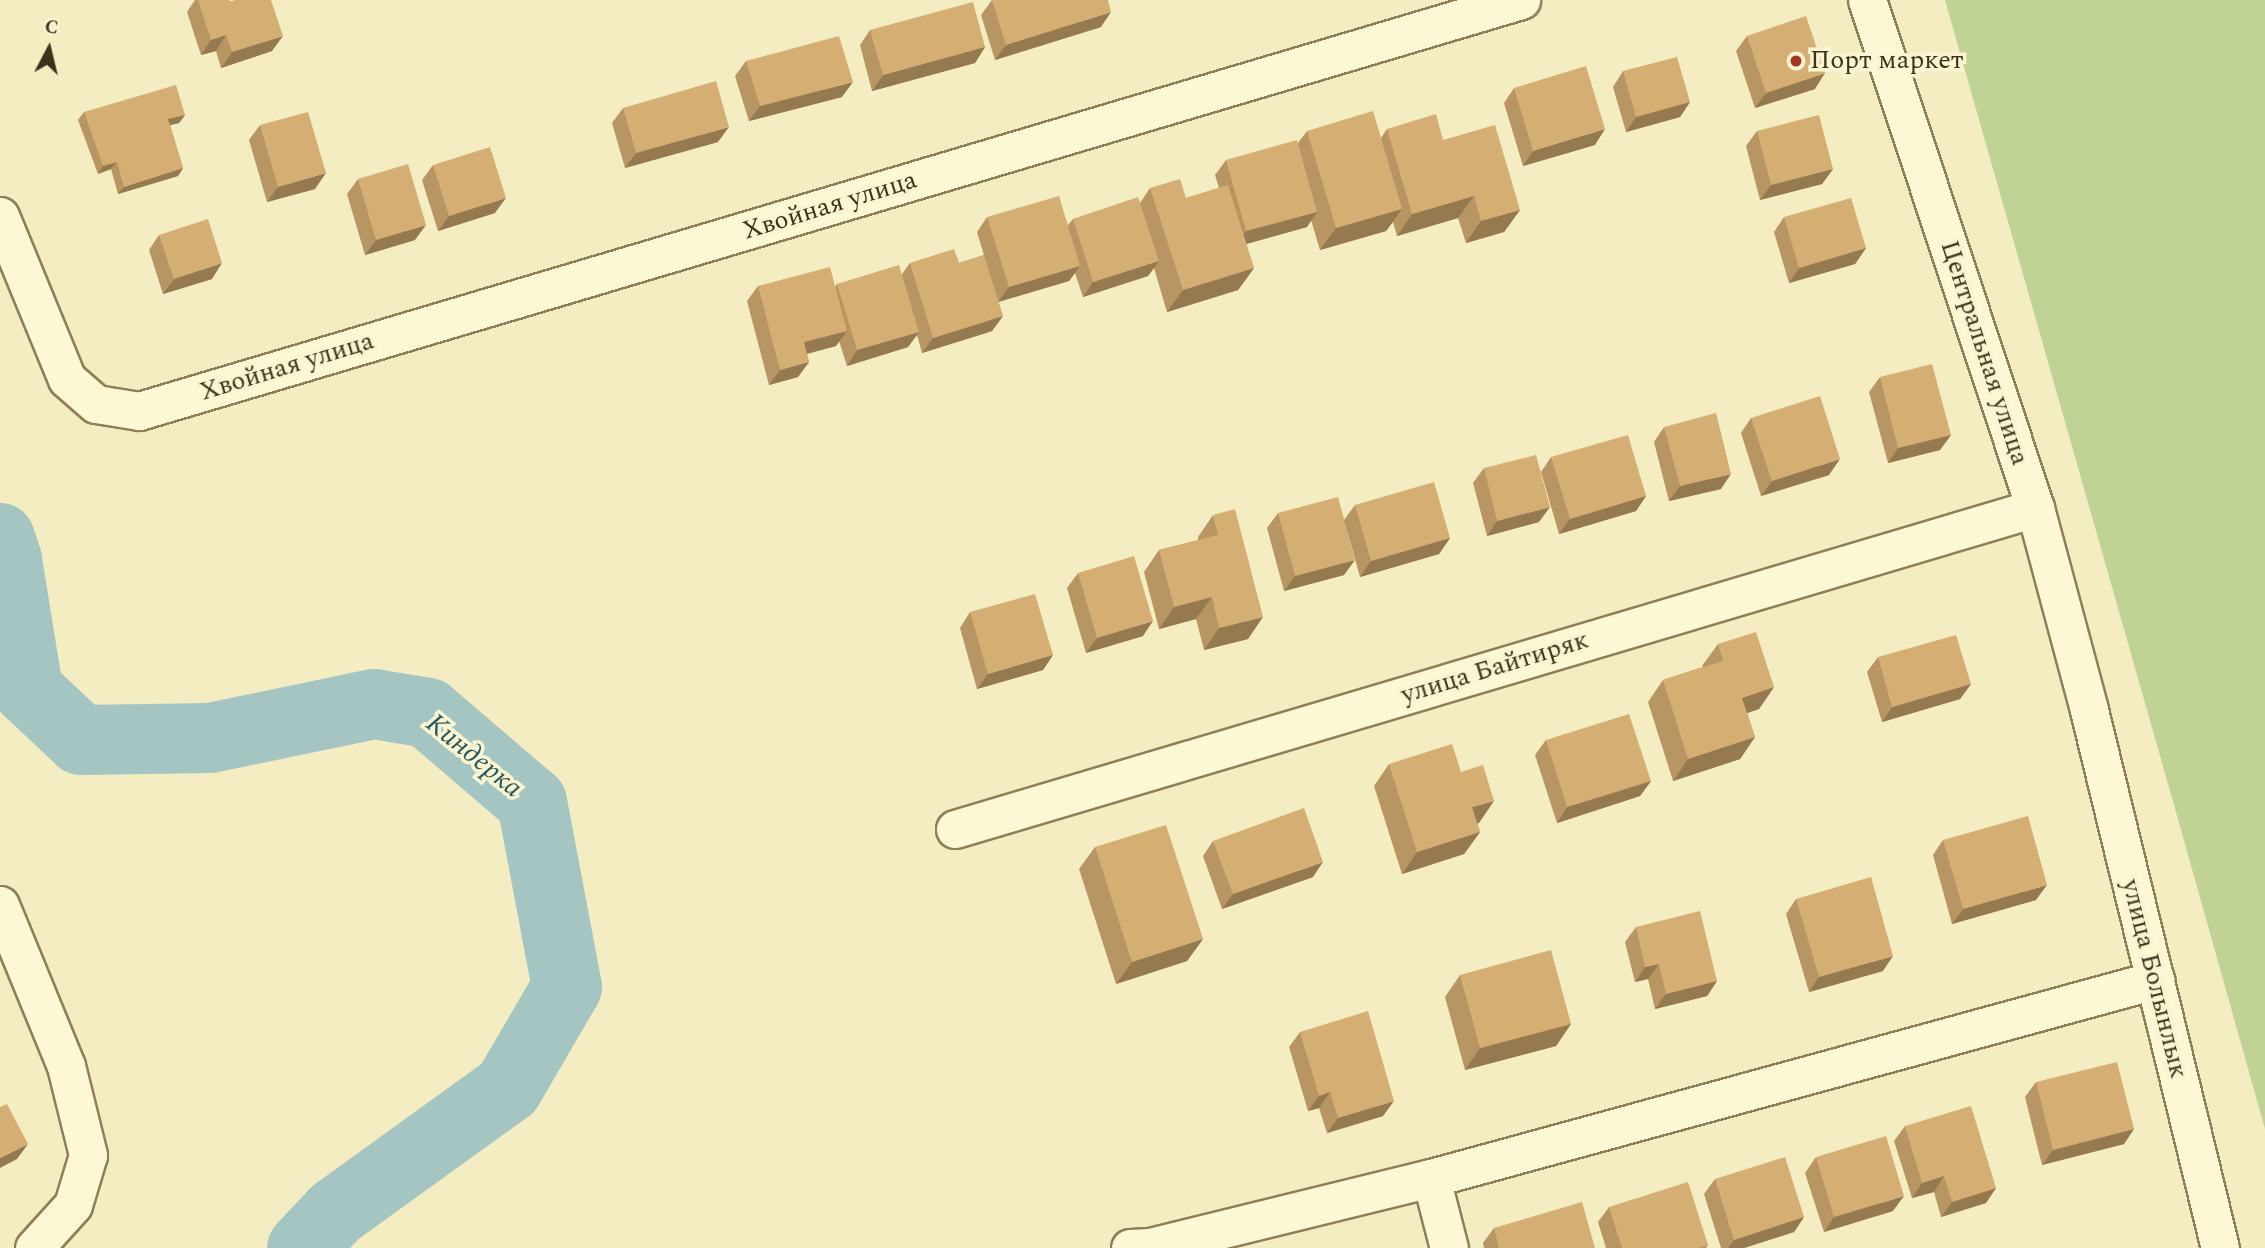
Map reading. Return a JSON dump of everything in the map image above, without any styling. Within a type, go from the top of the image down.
[{"type":"street","name":"Хвойная улица","points":[[0,216],[67,379],[96,404],[139,411],[1521,0]]},
{"type":"street","name":"Центральная улица","points":[[1867,0],[2035,508],[2089,710]]},
{"type":"street","name":"улица Байтиряк","points":[[955,829],[2035,508]]},
{"type":"street","name":"улица Болынлык","points":[[2089,710],[2220,1248]]},
{"type":"street","points":[[0,905],[66,1066],[88,1155],[73,1205],[34,1248]]},
{"type":"street","points":[[1130,1248],[1150,1247],[1431,1178],[2155,981]]},
{"type":"street","points":[[1431,1178],[1449,1248]]},
{"type":"green space","points":[[1945,0],[2265,0],[2265,1129],[2176,812]]},
{"type":"building","points":[[198,0],[271,0],[283,36],[232,52],[226,35],[211,40]]},
{"type":"building","points":[[992,0],[1108,0],[1111,12],[1006,45]]},
{"type":"building","points":[[973,2],[985,47],[883,75],[870,30]]},
{"type":"building","points":[[1806,16],[1825,73],[1766,93],[1747,36]]},
{"type":"building","points":[[839,36],[853,82],[760,106],[746,61]]},
{"type":"building","points":[[1677,57],[1690,102],[1636,117],[1623,71]]},
{"type":"building","points":[[1586,66],[1605,129],[1533,151],[1514,88]]},
{"type":"building","points":[[716,81],[729,127],[636,153],[623,108]]},
{"type":"building","points":[[176,85],[185,115],[168,119],[183,168],[124,187],[117,162],[103,166],[84,112]]},
{"type":"building","points":[[1373,111],[1402,209],[1336,228],[1307,131]]},
{"type":"building","points":[[308,112],[326,173],[278,187],[260,125]]},
{"type":"building","points":[[1436,114],[1443,140],[1495,125],[1520,210],[1481,221],[1474,196],[1412,214],[1387,129]]},
{"type":"building","points":[[1819,115],[1833,169],[1771,185],[1757,131]]},
{"type":"building","points":[[1297,140],[1317,212],[1246,231],[1226,160]]},
{"type":"building","points":[[490,147],[506,198],[449,216],[433,165]]},
{"type":"building","points":[[408,164],[426,225],[376,240],[358,179]]},
{"type":"building","points":[[1180,179],[1186,198],[1228,185],[1254,268],[1183,290],[1150,188]]},
{"type":"building","points":[[1059,196],[1080,266],[1009,287],[987,217]]},
{"type":"building","points":[[1138,197],[1159,261],[1093,282],[1073,219]]},
{"type":"building","points":[[1851,198],[1866,248],[1799,268],[1784,217]]},
{"type":"building","points":[[208,219],[222,263],[174,279],[159,235]]},
{"type":"building","points":[[954,249],[959,263],[984,255],[1003,316],[933,338],[910,263]]},
{"type":"building","points":[[899,265],[919,332],[857,350],[837,284]]},
{"type":"building","points":[[830,267],[847,331],[804,342],[809,362],[780,370],[758,286]]},
{"type":"building","points":[[1932,364],[1951,435],[1898,448],[1880,377]]},
{"type":"building","points":[[1820,396],[1840,459],[1772,481],[1751,418]]},
{"type":"building","points":[[1716,413],[1731,474],[1680,486],[1664,427]]},
{"type":"building","points":[[1628,435],[1646,496],[1570,519],[1551,457]]},
{"type":"building","points":[[1536,455],[1550,507],[1497,521],[1484,468]]},
{"type":"building","points":[[1434,482],[1450,538],[1371,561],[1355,505]]},
{"type":"building","points":[[1338,497],[1355,560],[1295,576],[1278,513]]},
{"type":"building","points":[[1235,509],[1263,617],[1219,628],[1212,597],[1174,607],[1159,550],[1218,535],[1213,515]]},
{"type":"building","points":[[1134,556],[1153,621],[1097,638],[1078,573]]},
{"type":"building","points":[[1035,594],[1053,655],[988,674],[970,612]]},
{"type":"building","points":[[1756,632],[1774,687],[1742,698],[1755,737],[1688,759],[1663,680],[1723,661],[1718,644]]},
{"type":"building","points":[[1956,635],[1971,684],[1892,707],[1878,657]]},
{"type":"building","points":[[1629,714],[1651,781],[1567,807],[1546,740]]},
{"type":"building","points":[[1452,744],[1461,772],[1483,765],[1494,801],[1472,807],[1480,832],[1417,852],[1389,764]]},
{"type":"building","points":[[1304,808],[1323,862],[1233,894],[1213,841]]},
{"type":"building","points":[[2028,816],[2047,885],[1963,909],[1943,840]]},
{"type":"building","points":[[1166,825],[1203,939],[1132,962],[1095,847]]},
{"type":"building","points":[[1871,877],[1893,956],[1819,977],[1796,899]]},
{"type":"building","points":[[1700,911],[1717,981],[1666,994],[1659,964],[1645,967],[1636,927]]},
{"type":"building","points":[[1551,950],[1571,1024],[1480,1048],[1460,975]]},
{"type":"building","points":[[1368,1011],[1394,1101],[1338,1118],[1330,1092],[1319,1096],[1300,1032]]},
{"type":"building","points":[[2117,1062],[2134,1129],[2053,1150],[2036,1082]]},
{"type":"building","points":[[7,1104],[28,1144],[0,1158],[0,1107]]},
{"type":"building","points":[[1971,1106],[1996,1188],[1952,1202],[1944,1176],[1922,1183],[1905,1126]]},
{"type":"building","points":[[1886,1136],[1904,1196],[1834,1217],[1816,1157]]},
{"type":"building","points":[[1785,1157],[1804,1217],[1734,1240],[1715,1179]]},
{"type":"building","points":[[1688,1182],[1708,1245],[1698,1248],[1622,1248],[1609,1207]]},
{"type":"building","points":[[1582,1202],[1595,1248],[1499,1248],[1494,1228]]},
{"type":"waterway","name":"Киндерка","points":[[0,538],[7,560],[28,690],[81,740],[210,738],[374,704],[428,713],[532,802],[567,987],[508,1088],[335,1213],[302,1248]]},
{"type":"place","name":"Порт маркет","points":[[1796,61]]}]
